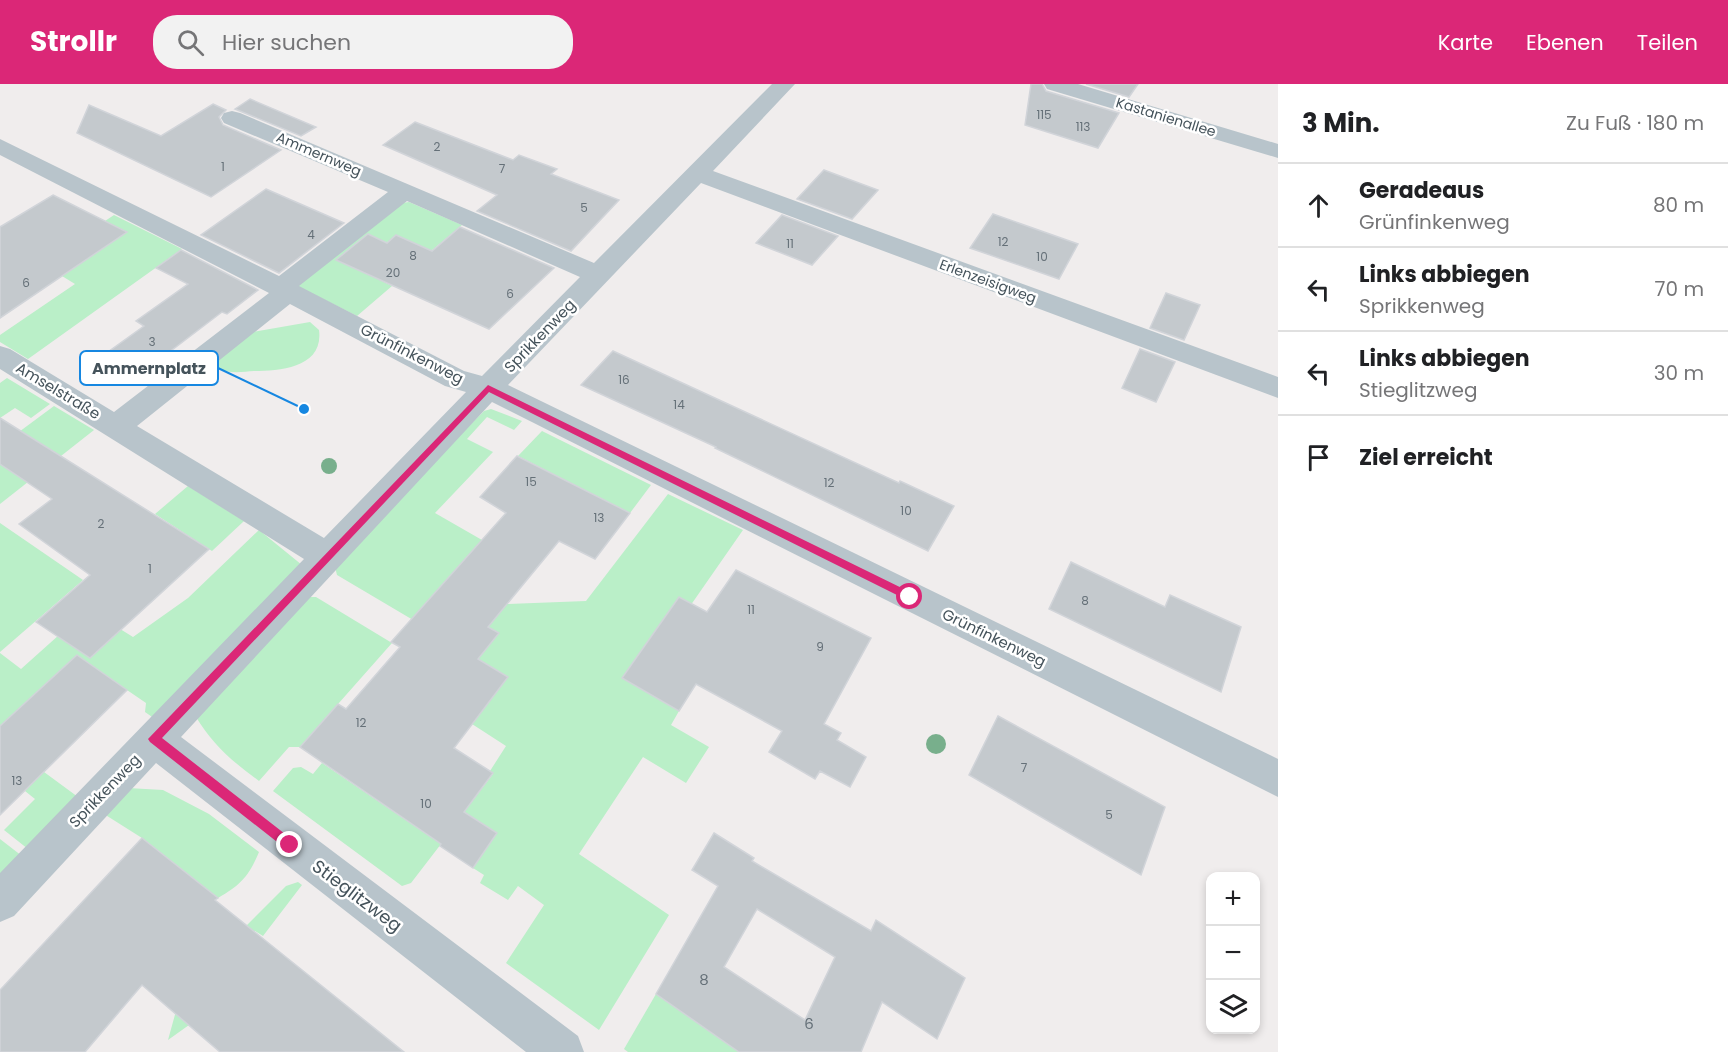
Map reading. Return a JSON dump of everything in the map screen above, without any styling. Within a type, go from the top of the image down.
[{"type":"street","name":"Sprikkenweg","points":[[0,902],[326,556],[784,84]]},
{"type":"street","name":"Kastanienallee","points":[[1055,84],[1278,151]]},
{"type":"street","name":"Ammernweg","points":[[232,118],[405,190],[598,275]]},
{"type":"street","name":"Grünfinkenweg","points":[[0,146],[455,379],[488,388],[1278,779]]},
{"type":"street","name":"Erlenzeisigweg","points":[[697,173],[1278,388]]},
{"type":"street","points":[[116,426],[405,190]]},
{"type":"street","name":"Amselstraße","points":[[0,356],[326,556]]},
{"type":"street","name":"Stieglitzweg","points":[[154,739],[562,1052]]},
{"type":"green space","points":[[409,202],[462,225],[431,251],[396,235],[356,268],[392,286],[357,316],[297,286],[402,203]]},
{"type":"green space","points":[[114,215],[182,249],[28,359],[0,342],[0,335],[75,284],[62,276],[93,229]]},
{"type":"green space","points":[[310,322],[319,330],[319,342],[315,352],[298,364],[276,370],[240,372],[217,368],[217,361],[253,332]]},
{"type":"green space","points":[[7,378],[50,404],[31,418],[15,408],[0,418],[0,383]]},
{"type":"green space","points":[[54,406],[94,430],[0,504],[0,446]]},
{"type":"green space","points":[[491,409],[522,421],[514,430],[487,417],[467,439],[493,452],[435,513],[482,540],[441,587],[507,604],[586,601],[668,494],[743,530],[663,645],[650,638],[622,678],[679,711],[671,725],[709,747],[686,783],[643,757],[579,854],[669,915],[599,1030],[506,963],[544,905],[518,886],[508,900],[480,883],[484,875],[473,868],[497,833],[464,812],[493,774],[490,771],[506,746],[472,724],[478,659],[499,633],[478,621],[457,646],[337,575],[335,567],[466,429],[484,411]]},
{"type":"green space","points":[[542,431],[651,485],[630,513],[518,456]]},
{"type":"green space","points":[[188,486],[244,521],[212,551],[155,514]]},
{"type":"green space","points":[[0,523],[83,580],[0,652]]},
{"type":"green space","points":[[259,530],[302,565],[155,719],[145,712],[146,703],[127,690],[57,702],[40,689],[0,726],[0,653],[21,669],[88,609],[133,637],[188,598]]},
{"type":"green space","points":[[307,597],[316,597],[392,643],[300,747],[289,747],[259,781],[224,752],[196,717]]},
{"type":"green space","points":[[322,763],[441,844],[411,883],[402,886],[273,791],[293,768],[301,767],[313,774]]},
{"type":"green space","points":[[44,772],[78,797],[28,849],[4,830],[35,799],[25,791]]},
{"type":"green space","points":[[128,788],[163,790],[209,814],[259,852],[248,874],[233,889],[218,898],[142,838],[104,814]]},
{"type":"green space","points":[[0,839],[22,856],[0,878]]},
{"type":"green space","points":[[298,882],[302,885],[263,936],[255,931],[183,1018],[189,1025],[168,1040],[176,1011],[246,926],[286,886]]},
{"type":"green space","points":[[656,994],[739,1052],[628,1052],[624,1049]]},
{"type":"building","points":[[1031,84],[1042,84],[1046,91],[1119,113],[1098,148],[1025,125]]},
{"type":"building","points":[[1086,84],[1138,84],[1129,97]]},
{"type":"building","points":[[250,99],[316,127],[301,136],[235,109]]},
{"type":"building","points":[[213,104],[226,110],[219,117],[223,125],[281,150],[211,197],[77,133],[89,105],[161,136]]},
{"type":"building","points":[[415,122],[513,160],[519,155],[557,169],[551,174],[619,200],[571,251],[477,211],[497,195],[383,145]]},
{"type":"building","points":[[824,170],[878,190],[852,219],[797,199]]},
{"type":"building","points":[[266,189],[344,223],[279,273],[201,235]]},
{"type":"building","points":[[53,195],[127,232],[0,318],[0,227]]},
{"type":"building","points":[[993,214],[1078,244],[1059,279],[970,248]]},
{"type":"building","points":[[782,215],[838,236],[812,265],[756,243]]},
{"type":"building","points":[[460,227],[554,268],[489,329],[336,260],[368,234],[387,243],[396,235],[432,251]]},
{"type":"building","points":[[181,250],[258,290],[227,314],[222,312],[135,378],[101,357],[144,326],[136,321],[188,284],[156,268]]},
{"type":"building","points":[[1166,293],[1200,305],[1184,340],[1150,328]]},
{"type":"building","points":[[1140,349],[1175,362],[1156,402],[1122,388]]},
{"type":"building","points":[[613,351],[899,483],[900,481],[954,506],[928,551],[716,447],[581,385]]},
{"type":"building","points":[[0,418],[209,549],[90,658],[36,622],[90,575],[19,524],[52,499],[0,464]]},
{"type":"building","points":[[517,456],[630,513],[595,559],[559,541],[488,627],[499,633],[478,659],[508,677],[454,748],[493,773],[464,812],[497,833],[473,868],[300,747],[338,704],[346,709],[400,647],[391,642],[506,513],[480,497]]},
{"type":"building","points":[[1071,562],[1165,607],[1170,595],[1241,627],[1221,692],[1049,609]]},
{"type":"building","points":[[736,570],[871,638],[824,724],[841,733],[837,740],[866,757],[850,787],[820,771],[815,779],[769,752],[782,731],[696,684],[679,711],[622,678],[679,597],[707,612]]},
{"type":"building","points":[[77,655],[127,690],[0,815],[0,726]]},
{"type":"building","points":[[998,716],[1165,807],[1141,875],[969,775]]},
{"type":"building","points":[[714,833],[754,858],[752,861],[871,931],[876,920],[965,978],[937,1039],[882,1002],[861,1052],[739,1052],[656,994],[718,886],[692,870]],"holes":[[[757,909],[835,957],[805,1020],[724,967]]]},
{"type":"building","points":[[142,838],[218,898],[215,900],[404,1052],[220,1052],[142,985],[85,1052],[0,1052],[0,990]]},
{"type":"place","name":"Ammernplatz","points":[[304,409]]},
{"type":"route","points":[[290,845],[154,739],[488,388],[910,597]]}]
